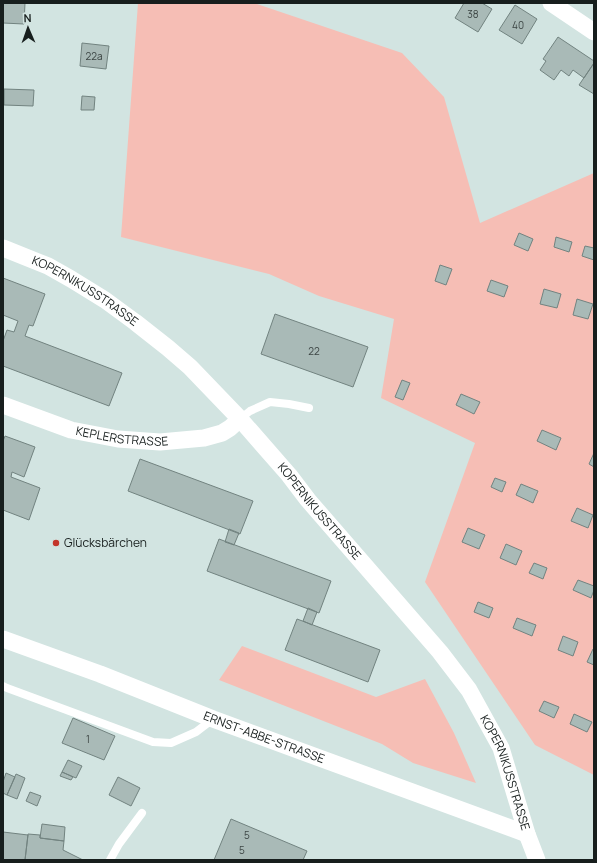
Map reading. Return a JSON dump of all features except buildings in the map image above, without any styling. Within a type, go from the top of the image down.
[{"type":"street","points":[[551,3],[594,32]]},
{"type":"street","name":"KOPERNIKUSSTRASSE","points":[[3,248],[48,266],[105,300],[136,322],[190,367],[240,419],[289,475],[308,500],[440,652],[469,690],[501,748],[527,834],[537,860]]},
{"type":"street","name":"KEPLERSTRASSE","points":[[3,405],[71,430],[118,439],[153,442],[204,438],[226,431],[240,419]]},
{"type":"street","name":"ERNST-ABBE-STRASSE","points":[[3,638],[108,677],[213,719],[527,834]]},
{"type":"lane","points":[[240,419],[250,410],[270,402],[309,408]]},
{"type":"lane","points":[[3,686],[153,742],[171,743],[196,732],[213,719]]},
{"type":"lane","points":[[110,860],[119,844],[142,814]]},
{"type":"shaded area","points":[[138,3],[254,3],[402,53],[444,97],[480,223],[594,173],[594,775],[535,745],[425,582],[475,443],[381,398],[394,319],[319,296],[269,274],[121,237]]},
{"type":"shaded area","points":[[242,646],[376,697],[425,679],[454,733],[476,783],[413,763],[382,744],[219,680]]},
{"type":"place","name":"Glücksbärchen","points":[[56,543]]}]
